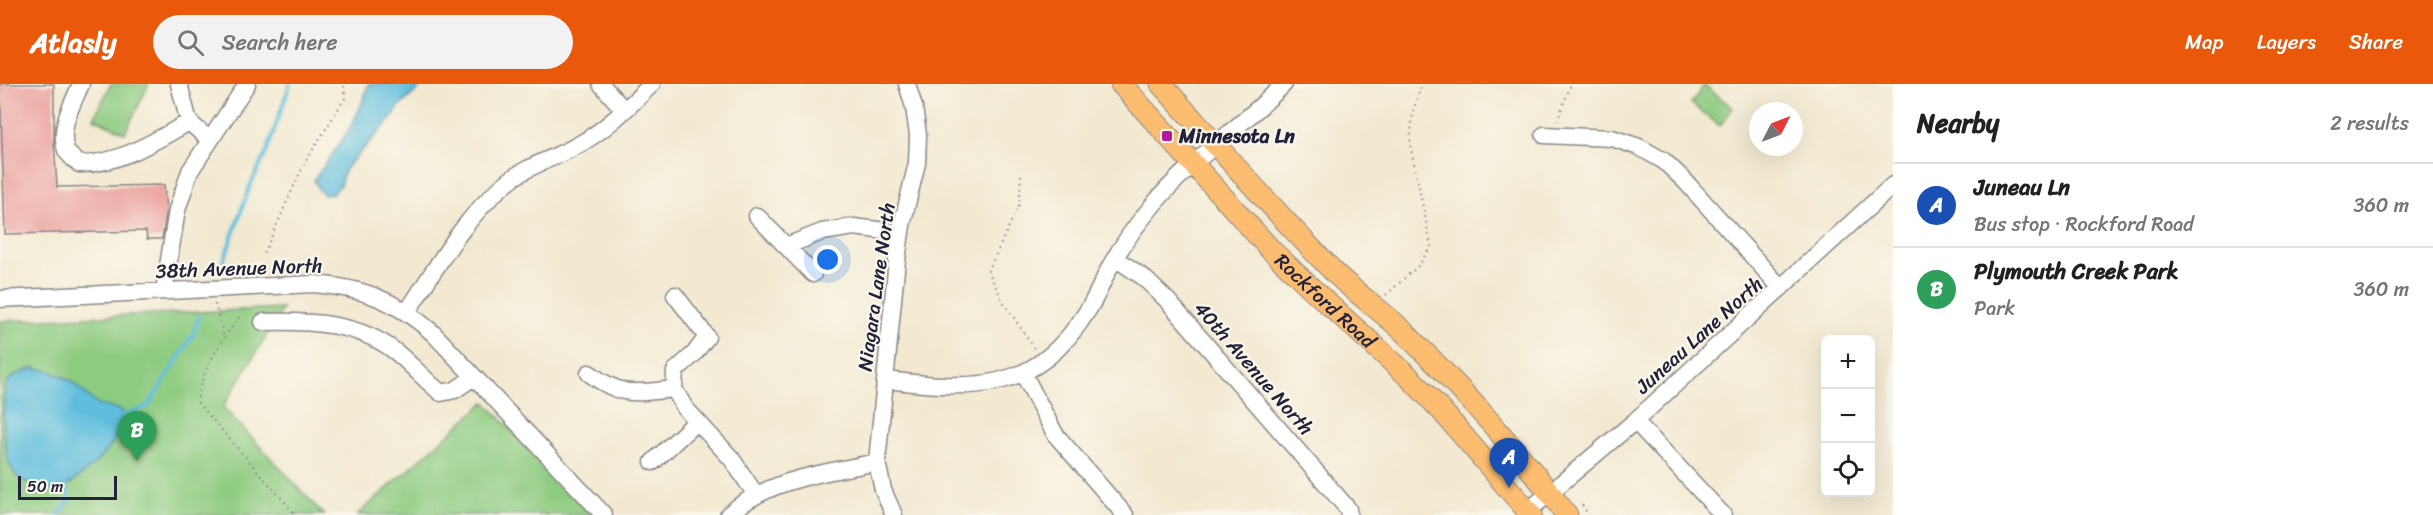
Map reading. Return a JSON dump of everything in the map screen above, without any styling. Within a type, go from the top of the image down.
[{"type":"main road","name":"Rockford Road","points":[[1121,84],[1270,249],[1408,376],[1477,450],[1530,513]]},
{"type":"main road","name":"Rockford Road","points":[[1161,84],[1285,222],[1336,274],[1401,330],[1455,383],[1502,434],[1567,515]]},
{"type":"street","points":[[81,84],[67,116],[64,141],[66,152],[79,164],[96,165],[142,148],[189,122]]},
{"type":"street","points":[[180,84],[189,122],[210,140]]},
{"type":"street","points":[[164,291],[177,210],[190,171],[247,84]]},
{"type":"street","points":[[600,84],[624,110]]},
{"type":"street","points":[[407,312],[466,223],[506,182],[531,167],[577,146],[595,134],[652,84]]},
{"type":"street","name":"Niagara Lane North","points":[[894,515],[883,490],[877,462],[901,233],[918,163],[918,135],[914,107],[907,84]]},
{"type":"street","points":[[885,380],[940,387],[970,387],[999,382],[1023,373],[1052,354],[1073,332],[1090,308],[1131,232],[1155,203],[1193,164],[1284,84]]},
{"type":"street","points":[[1549,135],[1612,138],[1639,147],[1664,161],[1685,181],[1781,288]]},
{"type":"street","name":"Juneau Lane North","points":[[1530,513],[1549,492],[1635,422],[1893,185]]},
{"type":"street","points":[[757,216],[813,274]]},
{"type":"street","points":[[786,246],[822,232],[854,227],[901,233]]},
{"type":"street","name":"40th Avenue North","points":[[1115,258],[1143,277],[1168,301],[1348,508],[1348,515]]},
{"type":"street","name":"38th Avenue North","points":[[0,298],[314,284],[367,292],[407,312],[433,333],[604,515]]},
{"type":"street","points":[[675,295],[707,337],[694,354],[675,371],[674,389],[697,421],[731,458],[756,495]]},
{"type":"street","points":[[263,322],[322,323],[351,329],[394,351],[441,393],[455,390],[474,376]]},
{"type":"street","points":[[589,373],[601,382],[628,394],[674,389]]},
{"type":"street","points":[[1023,373],[1055,434],[1125,515]]},
{"type":"street","points":[[652,462],[697,421]]},
{"type":"street","points":[[1635,422],[1723,515]]},
{"type":"street","points":[[728,515],[756,495],[777,485],[877,462]]},
{"type":"path","points":[[264,254],[304,164],[345,98],[344,84]]},
{"type":"path","points":[[1382,299],[1395,284],[1419,265],[1431,246],[1410,144],[1413,111],[1422,84]]},
{"type":"path","points":[[1549,135],[1571,84]]},
{"type":"path","points":[[1021,175],[1018,205],[988,271],[1004,303],[1042,361]]},
{"type":"path","points":[[239,317],[224,337],[198,388],[198,403],[296,515]]},
{"type":"green space","points":[[111,84],[149,84],[125,133],[94,118]]},
{"type":"green space","points":[[1704,85],[1733,108],[1720,126],[1691,103]]},
{"type":"green space","points":[[283,308],[223,407],[324,515],[0,515],[0,321]]},
{"type":"green space","points":[[485,402],[592,515],[357,515]]},
{"type":"water","points":[[368,84],[424,84],[399,107],[392,118],[345,169],[340,185],[333,194],[325,195],[319,190],[314,180],[353,122]]},
{"type":"water","points":[[33,368],[50,371],[70,380],[98,405],[122,410],[117,434],[110,446],[91,467],[59,491],[36,486],[20,479],[11,468],[5,443],[3,414],[5,389],[10,379]]},
{"type":"building","points":[[0,84],[54,84],[57,187],[164,185],[166,214],[162,239],[147,239],[146,231],[5,234]]},
{"type":"waterway","points":[[221,268],[250,186],[267,151],[290,84]]},
{"type":"waterway","points":[[119,417],[148,406],[193,335],[199,317]]},
{"type":"waterway","points":[[58,515],[69,501],[65,482]]},
{"type":"place","name":"Minnesota Ln","points":[[1167,136]]},
{"type":"place","name":"Plymouth Creek Park","points":[[137,461]]},
{"type":"place","name":"Juneau Ln","points":[[1509,488]]}]
